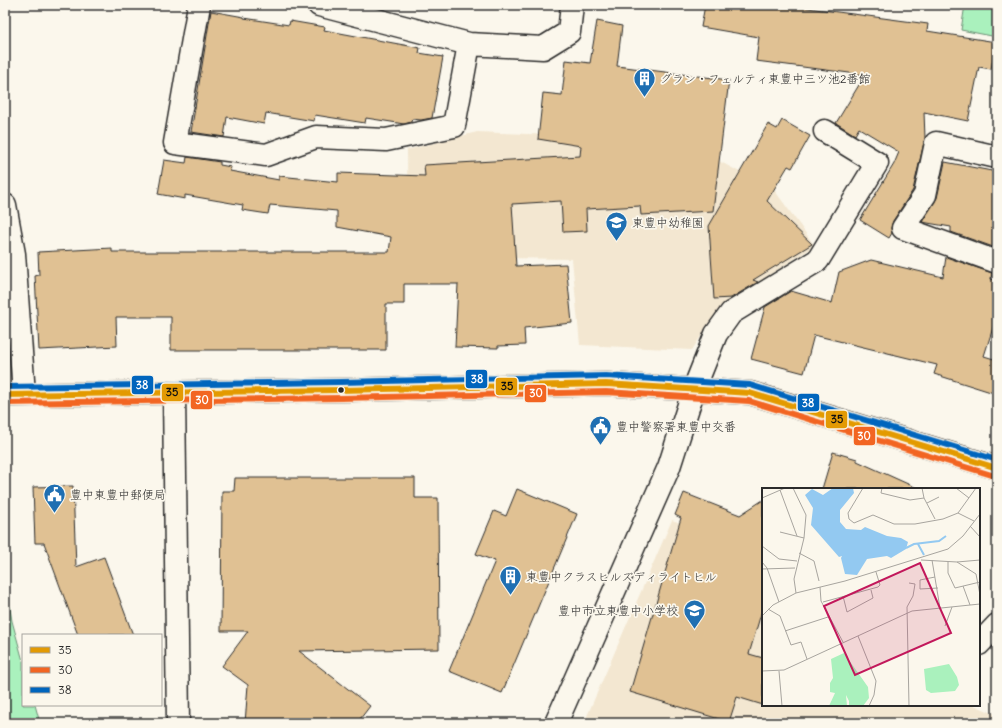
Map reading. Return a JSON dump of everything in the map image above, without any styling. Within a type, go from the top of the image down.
[{"type":"street","points":[[199,5],[175,143],[266,155],[316,137],[386,140],[454,126],[469,44]]},
{"type":"street","points":[[319,5],[469,44],[543,48],[569,32],[572,5]]},
{"type":"street","points":[[556,723],[669,467],[694,389],[716,334],[731,313],[818,260],[877,163],[825,131]]},
{"type":"street","points":[[997,157],[936,143],[925,195],[903,228],[997,262]]},
{"type":"street","points":[[5,205],[14,254],[14,394],[341,390],[606,384],[750,393],[997,468]]},
{"type":"street","points":[[174,392],[178,723]]},
{"type":"street","points":[[980,643],[997,625]]},
{"type":"shaded area","name":"東豊中幼稚園","points":[[477,132],[629,138],[706,154],[775,191],[815,246],[721,306],[692,350],[580,345],[572,259],[438,257],[408,241],[407,150]]},
{"type":"shaded area","name":"豊中市立東豊中小学校","points":[[672,520],[725,539],[762,555],[762,706],[976,706],[997,715],[997,723],[584,723]]},
{"type":"green space","points":[[965,5],[997,5],[997,37],[961,30]]},
{"type":"green space","points":[[5,579],[12,621],[22,657],[22,706],[35,706],[40,723],[5,723]]},
{"type":"building","points":[[705,5],[785,5],[928,24],[927,31],[996,42],[991,69],[979,67],[968,121],[924,112],[925,138],[913,190],[893,221],[891,228],[892,233],[889,238],[860,220],[894,164],[899,152],[859,128],[855,135],[836,123],[865,75],[756,61],[759,37],[701,27]]},
{"type":"building","points":[[211,11],[289,25],[290,21],[325,27],[324,30],[420,48],[419,53],[443,57],[432,118],[421,120],[412,119],[411,122],[404,124],[366,118],[365,123],[315,115],[314,121],[266,113],[264,124],[227,117],[224,137],[191,132]]},
{"type":"building","points":[[597,21],[622,26],[617,66],[729,80],[713,211],[641,215],[640,206],[586,209],[587,231],[563,232],[561,201],[512,204],[516,266],[566,264],[572,323],[524,328],[525,345],[498,346],[498,348],[455,347],[458,284],[404,284],[404,304],[386,304],[386,350],[171,350],[171,317],[116,317],[117,346],[39,350],[35,276],[39,275],[38,252],[112,248],[112,252],[389,252],[391,237],[337,227],[337,211],[270,205],[268,214],[242,210],[243,205],[185,195],[185,199],[158,194],[164,160],[186,163],[187,157],[220,162],[220,165],[231,167],[230,171],[279,180],[279,176],[338,182],[338,173],[425,176],[424,165],[580,156],[581,146],[538,139],[543,93],[562,95],[566,60],[590,63]]},
{"type":"building","points":[[782,120],[810,136],[792,168],[788,166],[767,201],[812,244],[753,280],[758,282],[731,298],[714,299],[709,226],[768,124],[777,129]]},
{"type":"building","points":[[945,162],[997,172],[996,248],[951,232],[951,227],[922,222],[937,198]]},
{"type":"building","points":[[946,257],[992,273],[991,279],[997,281],[997,315],[984,356],[997,360],[997,394],[934,374],[937,365],[814,335],[804,373],[751,359],[765,307],[791,291],[832,303],[839,272],[871,260],[943,277]]},
{"type":"building","points":[[833,452],[857,459],[857,461],[917,488],[822,488]]},
{"type":"building","points":[[235,478],[415,478],[415,498],[438,498],[439,649],[299,651],[370,706],[357,723],[245,723],[248,685],[222,666],[248,631],[221,631],[222,491],[234,491]]},
{"type":"building","points":[[73,486],[76,567],[104,557],[133,634],[78,634],[44,543],[35,543],[33,487]]},
{"type":"building","name":"東豊中クラスヒルズディライトヒル","points":[[517,489],[577,514],[502,693],[449,671],[495,561],[476,554],[494,511],[506,516]]},
{"type":"building","name":"豊中市立東豊中小学校","points":[[684,493],[740,515],[762,501],[762,610],[749,654],[762,658],[762,705],[737,697],[729,722],[630,692],[681,518],[675,515]]},
{"type":"transit line","name":"38","points":[[5,387],[606,376],[750,385],[997,460]]},
{"type":"transit line","name":"35","points":[[5,395],[606,384],[750,393],[997,468]]},
{"type":"transit line","name":"30","points":[[5,403],[606,392],[749,401],[995,476]]},
{"type":"place","name":"グラン・フェルティ東豊中三ツ池2番館","points":[[645,98]]},
{"type":"place","name":"東豊中幼稚園","points":[[617,242]]},
{"type":"place","name":"豊中警察署東豊中交番","points":[[601,446]]},
{"type":"place","name":"豊中東豊中郵便局","points":[[54,514]]},
{"type":"place","name":"東豊中クラスヒルズディライトヒル","points":[[511,596]]},
{"type":"place","name":"豊中市立東豊中小学校","points":[[694,630]]}]
